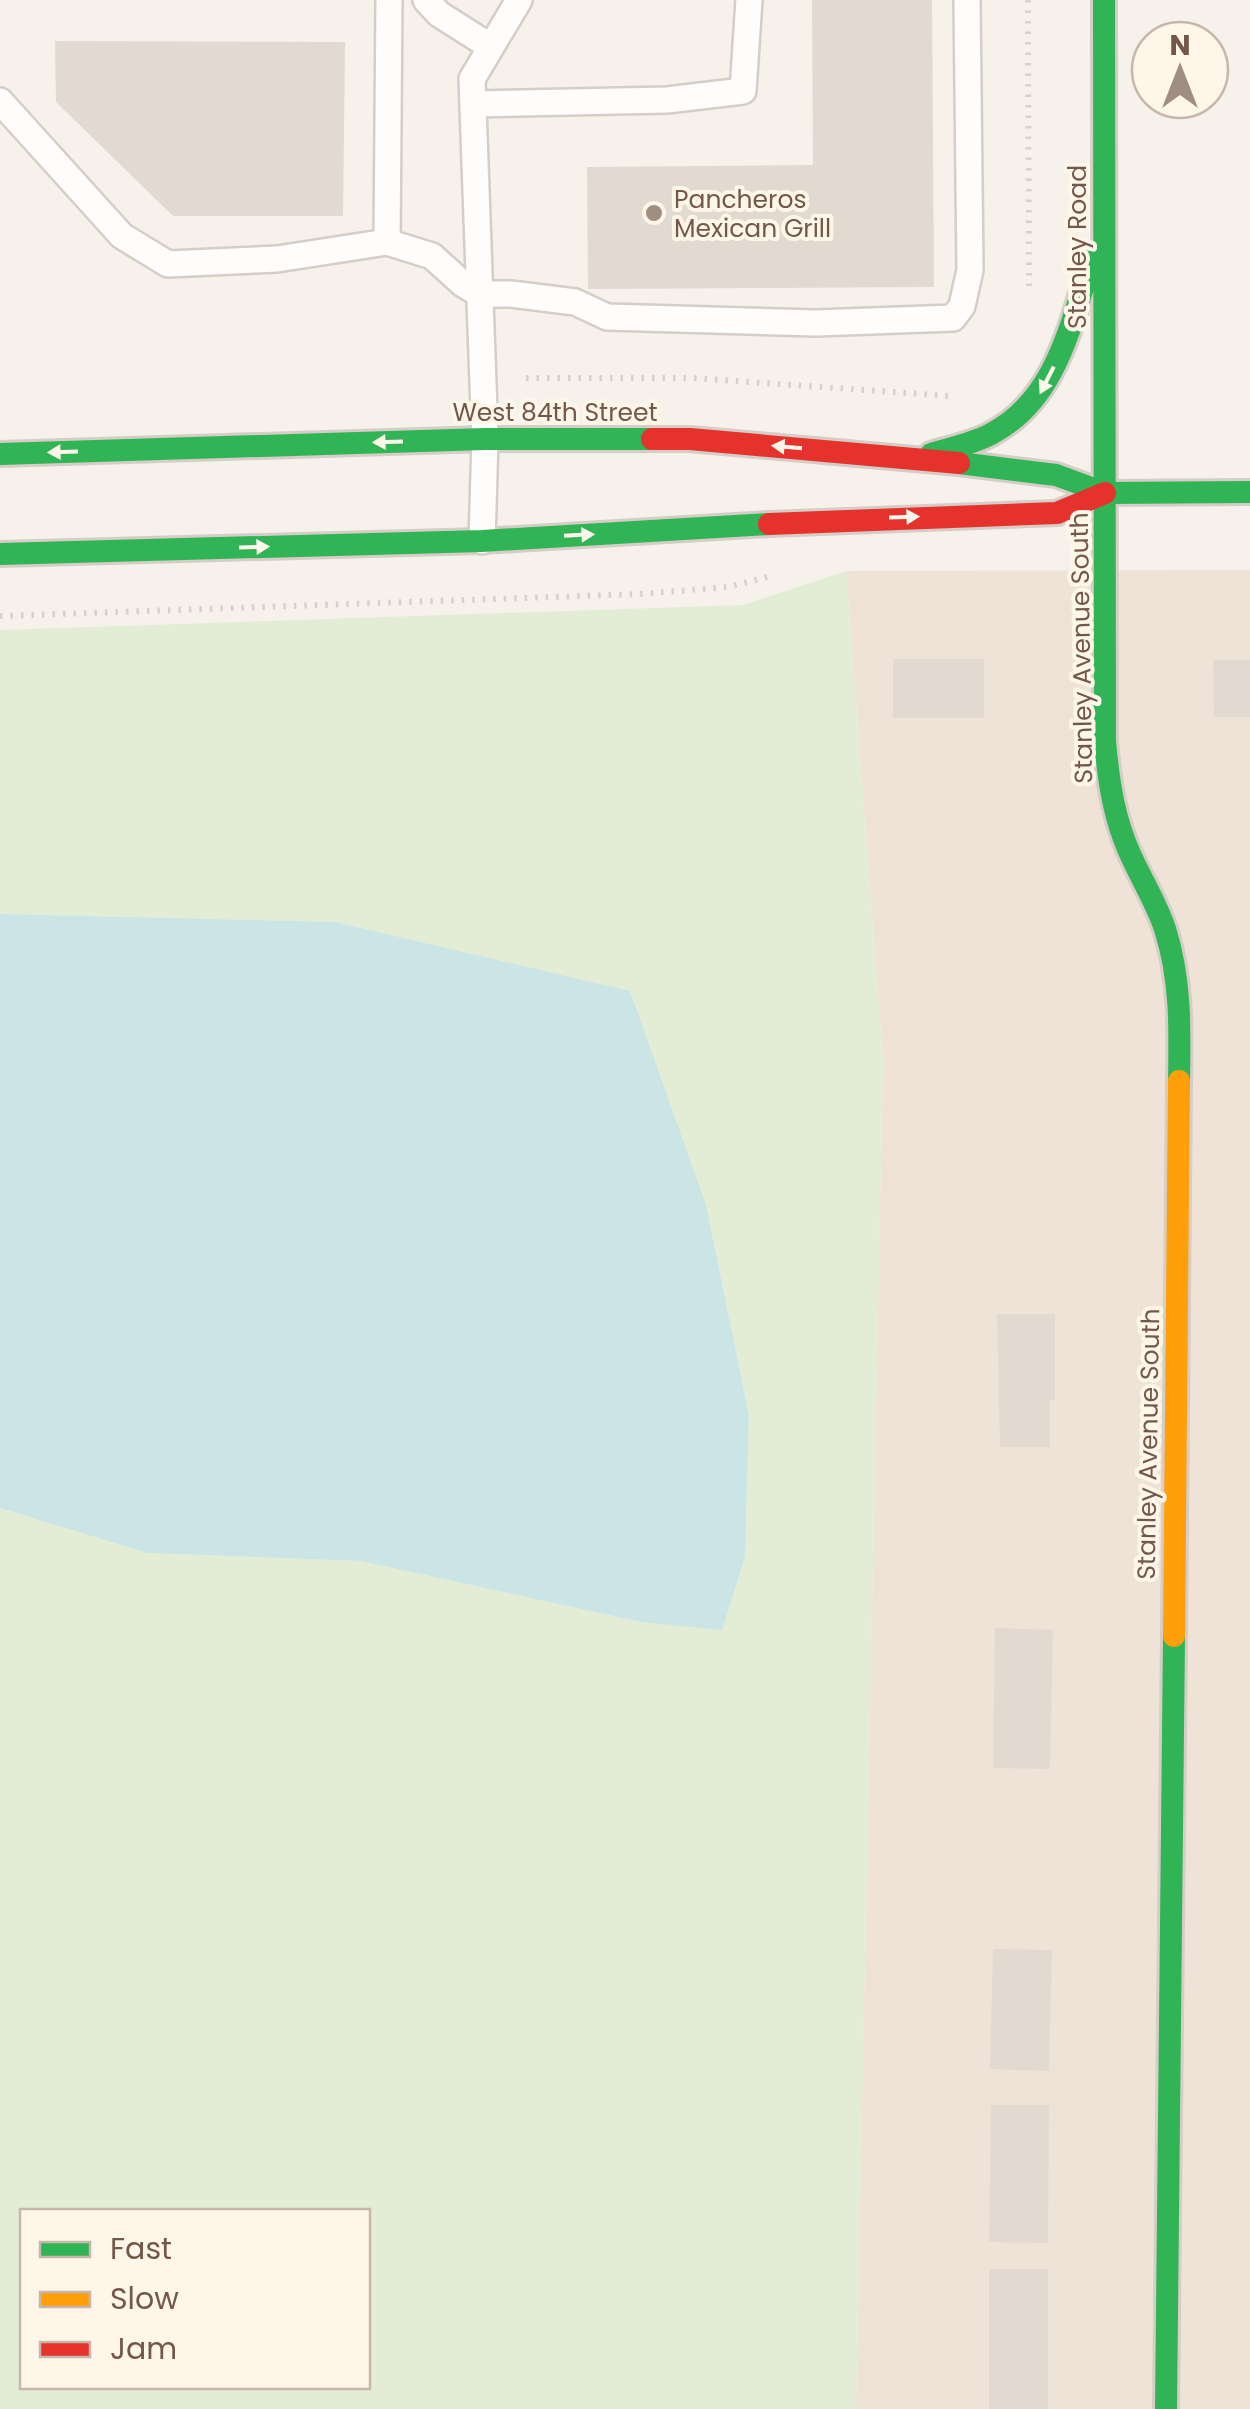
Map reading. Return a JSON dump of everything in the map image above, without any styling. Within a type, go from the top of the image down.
[{"type":"street","name":"Stanley Road","points":[[1104,0],[1105,493]]},
{"type":"street","points":[[919,458],[993,434],[1035,403],[1052,374],[1104,223]]},
{"type":"street","name":"West 84th Street","points":[[0,454],[485,439],[690,439],[919,458],[1056,475],[1105,493],[1250,492]]},
{"type":"street","name":"West 84th Street","points":[[0,554],[482,541],[859,519],[1057,513],[1105,493]]},
{"type":"street","name":"Stanley Avenue South","points":[[1105,493],[1105,741],[1110,790],[1124,840],[1164,926],[1176,971],[1180,1017],[1166,2409]]},
{"type":"lane","points":[[387,242],[389,0]]},
{"type":"lane","points":[[426,0],[439,14],[491,47]]},
{"type":"lane","points":[[482,541],[485,439],[472,79],[518,0]]},
{"type":"lane","points":[[474,104],[667,100],[743,92],[749,0]]},
{"type":"lane","points":[[0,101],[122,236],[168,264],[277,260],[387,242],[432,256],[479,294],[576,302],[608,317],[816,323],[953,318],[962,306],[970,270],[966,0]]},
{"type":"path","points":[[0,616],[640,594],[728,587],[787,572]]},
{"type":"shaded area","points":[[1250,570],[1250,2409],[856,2409],[883,1060],[846,571]]},
{"type":"green space","points":[[846,571],[883,1060],[856,2409],[0,2409],[0,1508],[147,1553],[361,1561],[641,1622],[745,1557],[749,1415],[706,1205],[335,922],[0,914],[0,630],[743,605]]},
{"type":"water","points":[[0,914],[335,922],[630,991],[706,1205],[749,1415],[745,1557],[722,1630],[641,1622],[361,1561],[147,1553],[0,1508]]},
{"type":"building","points":[[812,0],[932,0],[934,287],[588,289],[587,167],[813,165]]},
{"type":"building","points":[[55,41],[345,42],[343,216],[173,216],[56,102]]},
{"type":"building","points":[[893,659],[984,659],[984,718],[893,718]]},
{"type":"building","points":[[1213,660],[1250,660],[1250,717],[1214,717]]},
{"type":"building","points":[[997,1314],[1055,1314],[1055,1400],[1050,1400],[1050,1447],[1000,1447]]},
{"type":"building","points":[[995,1628],[1053,1630],[1050,1769],[993,1768]]},
{"type":"building","points":[[993,1949],[1052,1950],[1049,2071],[990,2069]]},
{"type":"building","points":[[991,2105],[1049,2105],[1048,2243],[989,2242]]},
{"type":"building","points":[[989,2269],[1048,2269],[1048,2409],[989,2409]]},
{"type":"traffic: fast","points":[[1104,0],[1105,741],[1120,827],[1161,918],[1170,948],[1178,1004],[1179,1081]]},
{"type":"traffic: fast","points":[[931,454],[991,434],[1031,402],[1058,359],[1091,262]]},
{"type":"traffic: fast","points":[[0,454],[485,439],[652,439]]},
{"type":"traffic: fast","points":[[959,463],[1056,475],[1105,493],[1250,492]]},
{"type":"traffic: fast","points":[[0,554],[482,541],[769,524]]},
{"type":"traffic: fast","points":[[1166,2409],[1174,1636]]},
{"type":"traffic: slow","points":[[1174,1636],[1179,1081]]},
{"type":"traffic: jam","points":[[652,439],[959,463]]},
{"type":"traffic: jam","points":[[769,524],[1057,513],[1105,493]]},
{"type":"place","name":"Pancheros Mexican Grill","points":[[654,213]]}]
